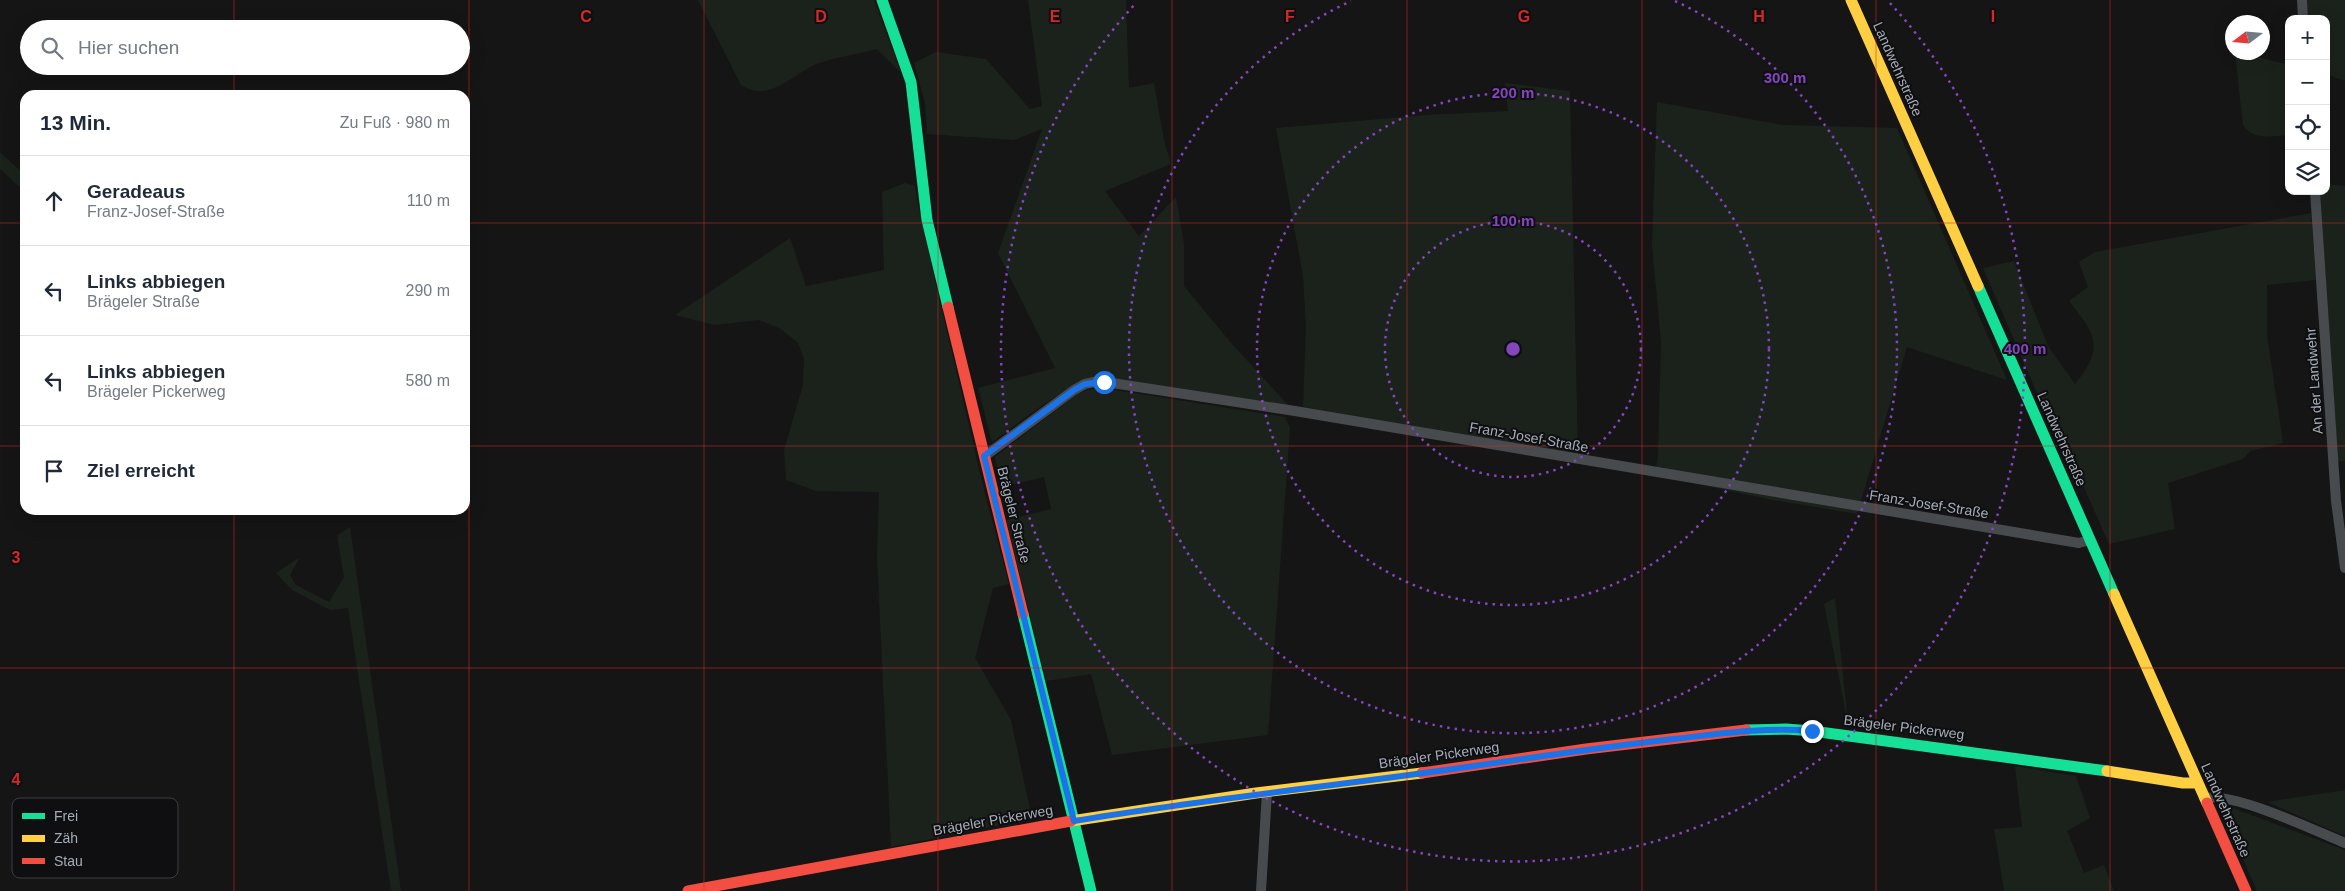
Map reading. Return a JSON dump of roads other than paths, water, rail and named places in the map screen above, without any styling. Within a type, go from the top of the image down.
[{"type":"street","name":"Brägeler Straße","points":[[882,0],[911,82],[927,220],[1090,891]]},
{"type":"street","name":"Landwehrstraße","points":[[1851,0],[2246,891]]},
{"type":"street","points":[[2302,0],[2303,15]]},
{"type":"street","name":"An der Landwehr","points":[[2316,195],[2336,501],[2345,568]]},
{"type":"street","name":"Franz-Josef-Straße","points":[[984,456],[1074,390],[1085,384],[1100,381],[1295,411],[2079,543],[2090,540]]},
{"type":"street","name":"Brägeler Pickerweg","points":[[688,891],[1074,821],[1267,792],[1384,779],[1586,749],[1749,730],[1786,729],[1949,748],[2183,783],[2198,783]]},
{"type":"street","points":[[1261,891],[1267,792]]},
{"type":"street","points":[[2204,798],[2220,796],[2242,802],[2345,843]]}]
